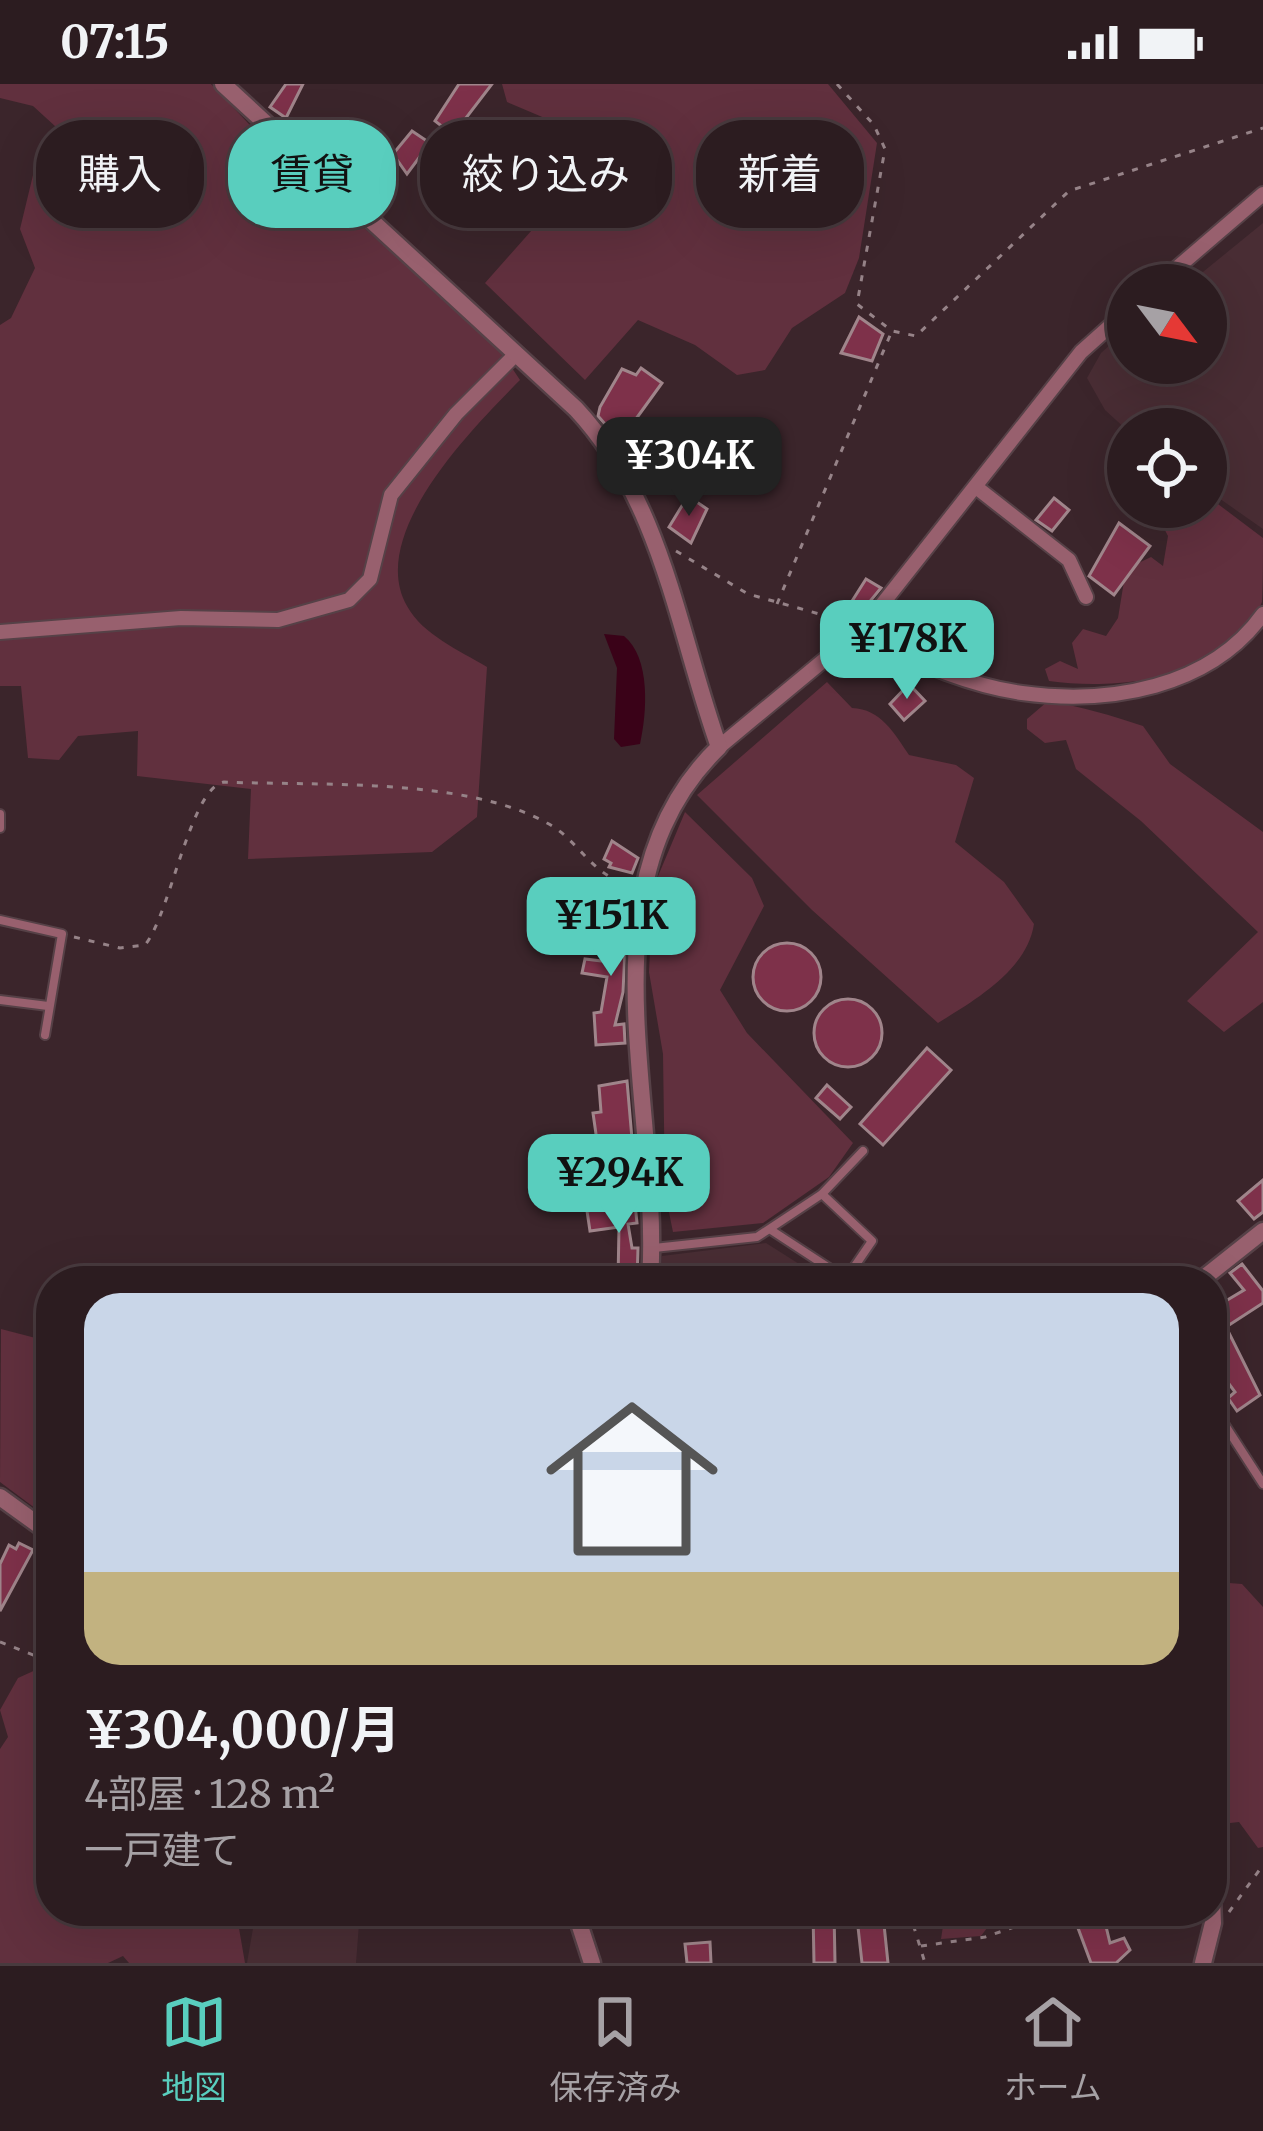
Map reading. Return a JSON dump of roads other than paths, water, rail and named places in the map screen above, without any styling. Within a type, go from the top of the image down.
[{"type":"street","points":[[223,84],[601,436],[634,490],[653,538],[719,747]]},
{"type":"street","points":[[1181,264],[1263,194]]},
{"type":"street","points":[[651,1266],[636,956],[641,887],[673,808],[698,767],[719,747],[861,630],[1081,352],[1107,329]]},
{"type":"street","points":[[0,632],[181,618],[278,620],[349,600],[370,579],[391,495],[456,414],[514,356]]},
{"type":"street","points":[[976,487],[1069,560],[1086,597]]},
{"type":"street","points":[[861,630],[917,664],[1018,693],[1058,695],[1186,679],[1227,655],[1263,614]]},
{"type":"street","points":[[1219,1266],[1263,1231]]},
{"type":"street","points":[[0,1497],[36,1523]]},
{"type":"street","points":[[580,1926],[592,1963]]},
{"type":"street","points":[[1203,1963],[1212,1926]]},
{"type":"lane","points":[[0,814],[0,828]]},
{"type":"lane","points":[[0,920],[62,934],[45,1035]]},
{"type":"lane","points":[[0,1000],[48,1006]]},
{"type":"lane","points":[[652,1248],[757,1237],[821,1194],[863,1151]]},
{"type":"lane","points":[[821,1194],[872,1240],[855,1266]]},
{"type":"lane","points":[[771,1230],[826,1266]]},
{"type":"lane","points":[[1227,1428],[1263,1484]]}]
